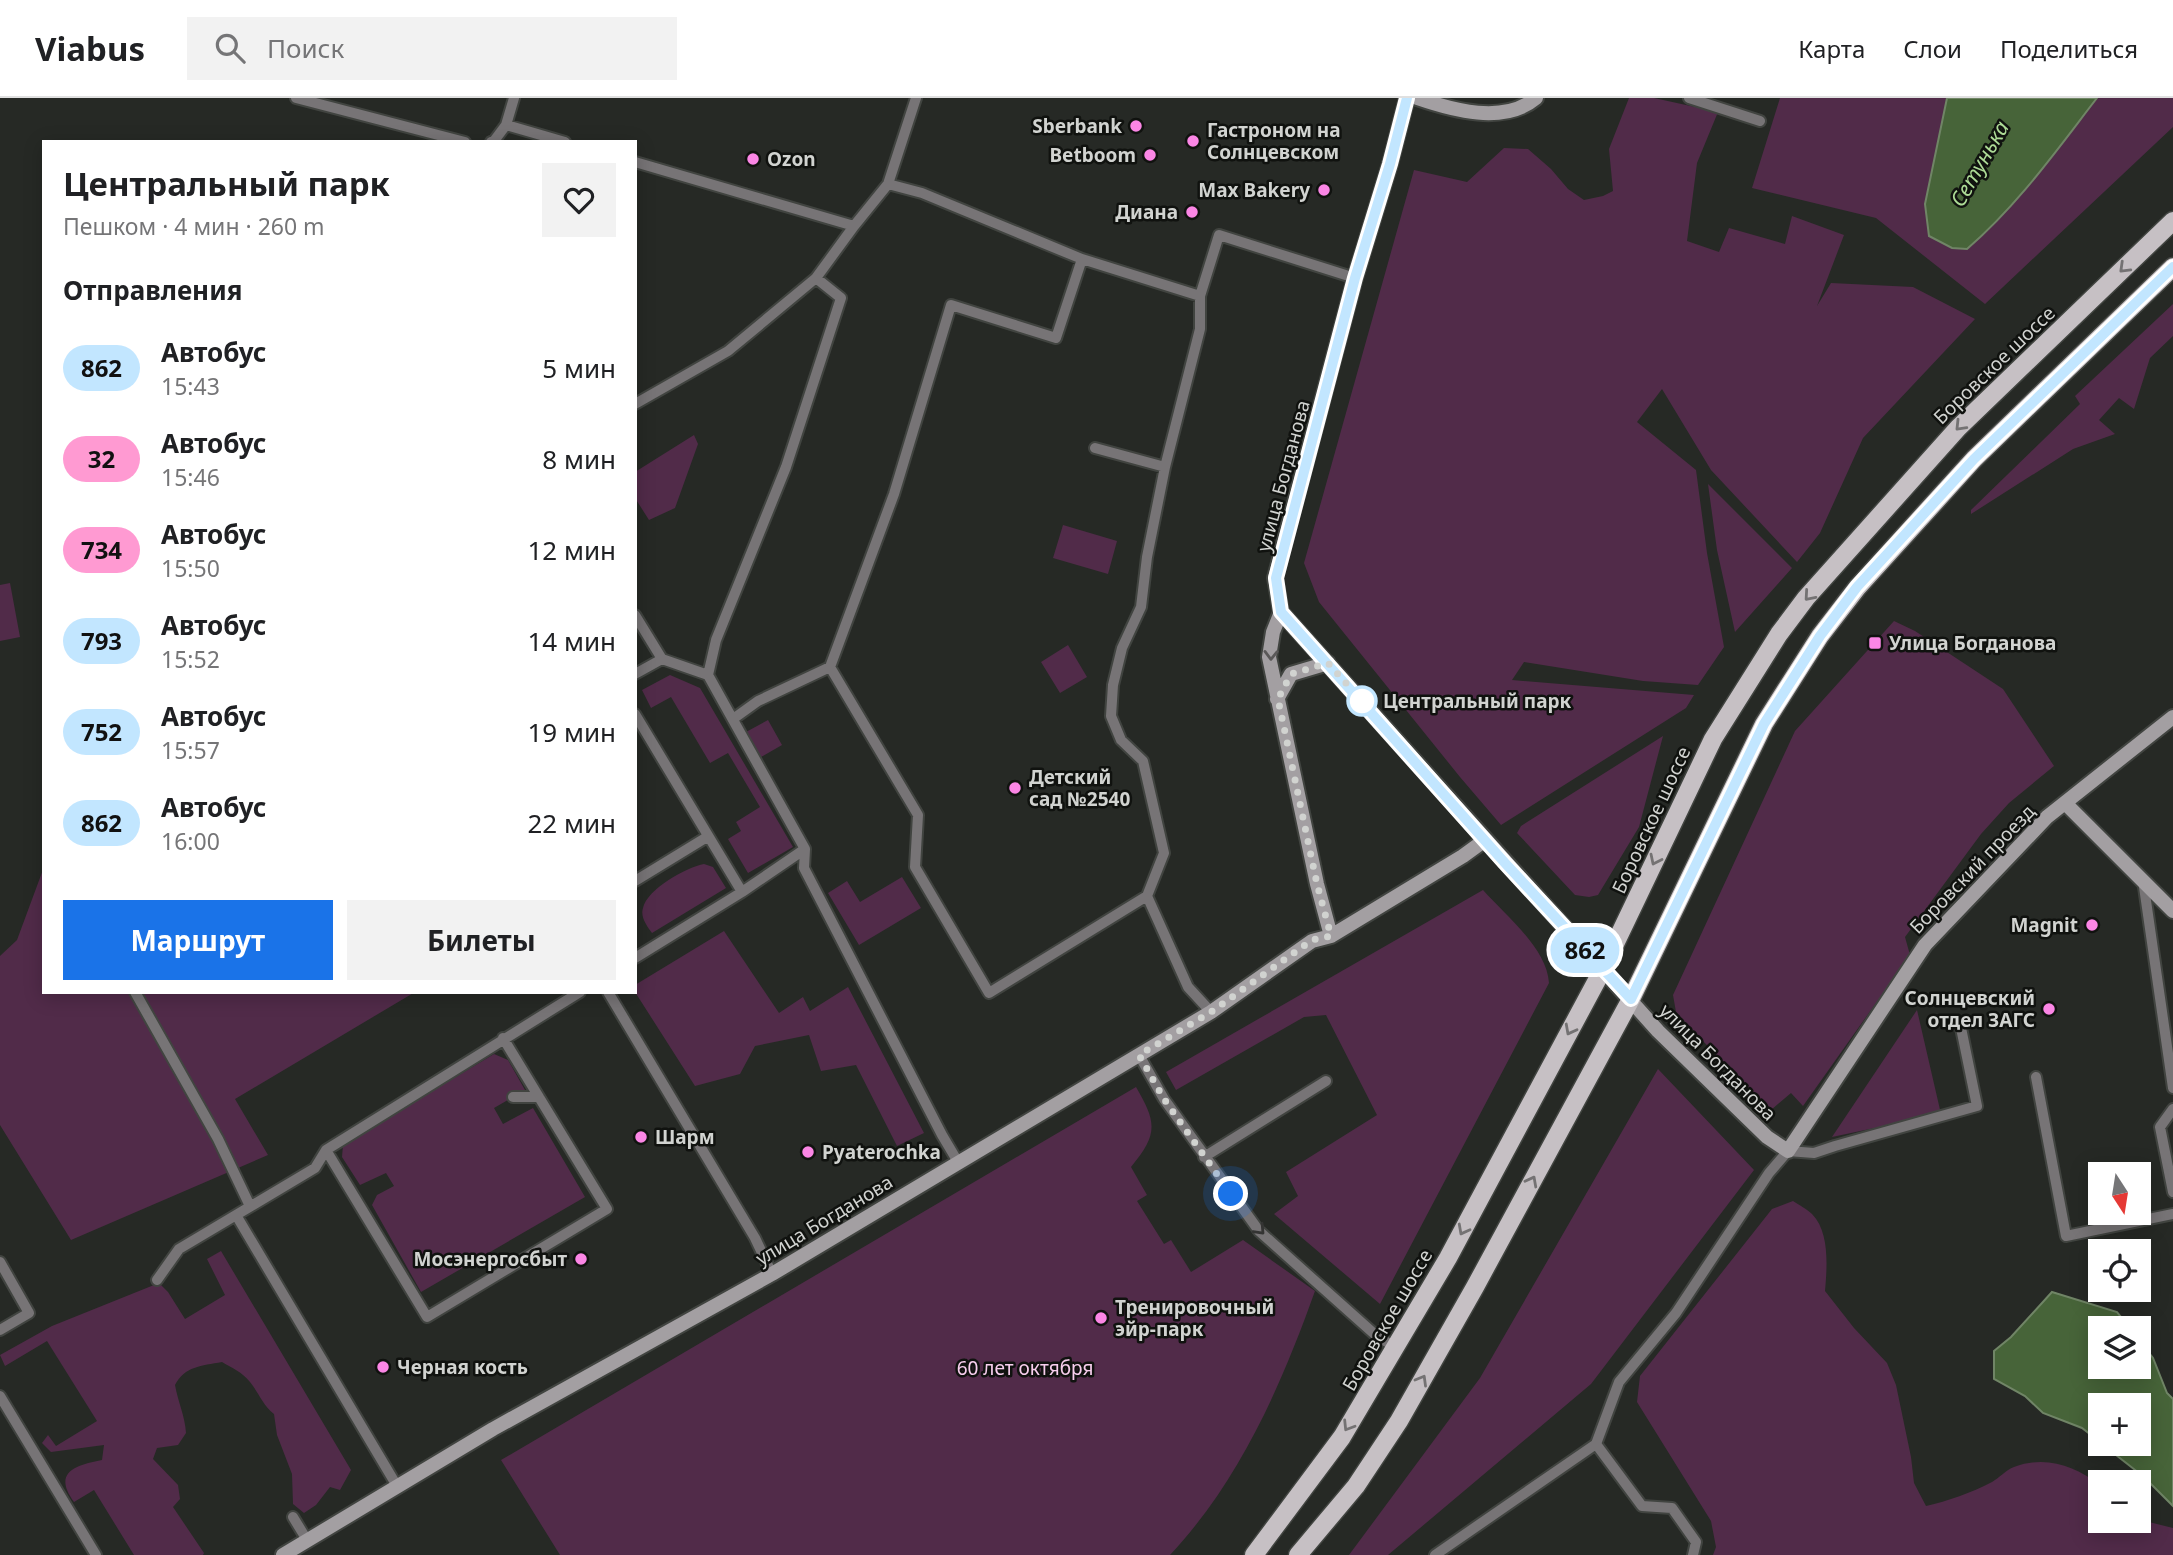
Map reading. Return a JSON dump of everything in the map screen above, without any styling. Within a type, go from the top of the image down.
[{"type":"main road","name":"Боровское шоссе","points":[[1254,1555],[1332,1451],[1448,1258],[1603,969],[1718,729],[1779,634],[1806,598],[1958,428],[2173,221]]},
{"type":"main road","points":[[1298,1555],[1356,1486],[1399,1422],[1631,999],[1764,724],[1820,636],[1857,587],[1974,459],[2173,267]]},
{"type":"street","name":"улица Богданова","points":[[1407,98],[1355,278],[1276,578],[1281,612],[1658,1031],[1767,1137],[1788,1151]]},
{"type":"street","points":[[1417,98],[1445,107],[1479,113],[1513,110],[1536,98]]},
{"type":"street","points":[[1281,612],[1273,632],[1269,657],[1317,884],[1331,936]]},
{"type":"street","points":[[1278,699],[1291,674],[1328,663]]},
{"type":"street","name":"Боровский проезд","points":[[1788,1151],[1925,945],[2047,817],[2173,717]]},
{"type":"street","points":[[2065,803],[2173,911]]},
{"type":"street","name":"улица Богданова","points":[[283,1555],[493,1429],[772,1274],[1211,1012],[1312,940],[1331,936],[1485,840]]},
{"type":"lane","points":[[296,98],[457,140]]},
{"type":"lane","points":[[495,140],[506,125],[513,98]]},
{"type":"lane","points":[[637,403],[728,351],[816,278],[888,184],[916,98]]},
{"type":"lane","points":[[1689,98],[1760,121]]},
{"type":"lane","points":[[506,125],[558,140]]},
{"type":"lane","points":[[637,163],[854,226]]},
{"type":"lane","points":[[888,184],[922,193],[1082,259],[1200,296]]},
{"type":"lane","points":[[830,667],[918,815],[915,867],[989,993],[1147,896],[1164,853],[1143,761],[1122,740],[1111,716],[1113,685],[1122,648],[1141,607],[1147,557],[1166,467],[1200,329],[1200,296],[1219,234],[1355,278]]},
{"type":"lane","points":[[733,719],[758,701],[830,667],[894,494],[951,305],[1056,338],[1082,259]]},
{"type":"lane","points":[[708,675],[716,640],[786,467],[841,298],[816,278]]},
{"type":"lane","points":[[1095,447],[1166,467]]},
{"type":"lane","points":[[637,618],[662,659],[708,675],[804,849],[804,868],[958,1162]]},
{"type":"lane","points":[[637,673],[662,659]]},
{"type":"lane","points":[[637,717],[742,892]]},
{"type":"lane","points":[[637,880],[707,837]]},
{"type":"lane","points":[[637,957],[742,892],[804,849]]},
{"type":"lane","points":[[2143,880],[2173,1088]]},
{"type":"lane","points":[[1147,896],[1188,987],[1211,1012]]},
{"type":"lane","points":[[136,994],[218,1139],[250,1206]]},
{"type":"lane","points":[[157,1280],[179,1249],[315,1168],[326,1150],[577,994]]},
{"type":"lane","points":[[609,994],[755,1238],[772,1274]]},
{"type":"lane","points":[[1435,1555],[1596,1444],[1619,1382],[1676,1313],[1769,1173],[1788,1151],[1821,1152],[1977,1106],[1959,1023]]},
{"type":"lane","points":[[326,1150],[427,1317],[607,1209],[503,1038]]},
{"type":"lane","points":[[1139,1055],[1164,1099],[1259,1231],[1380,1339],[1396,1346]]},
{"type":"lane","points":[[2036,1077],[2066,1236],[2173,1214]]},
{"type":"lane","points":[[1204,1157],[1326,1080]]},
{"type":"lane","points":[[513,1097],[539,1097]]},
{"type":"lane","points":[[2173,1109],[2160,1127],[2173,1192]]},
{"type":"lane","points":[[236,1215],[397,1486]]},
{"type":"lane","points":[[0,1262],[29,1313],[0,1329]]},
{"type":"lane","points":[[0,1396],[96,1555]]},
{"type":"lane","points":[[1596,1444],[1642,1506],[1672,1508],[1696,1542],[1693,1555]]},
{"type":"lane","points":[[293,1517],[307,1540]]},
{"type":"green space","points":[[1629,98],[1654,98],[1718,112],[1697,163],[1687,241],[1719,252],[1729,228],[1785,244],[1792,216],[1844,235],[1817,306],[1831,283],[1913,287],[1975,319],[1863,438],[1820,533],[1797,562],[1711,470],[1662,389],[1637,422],[1696,470],[1707,553],[1724,647],[1698,685],[1643,681],[1524,662],[1512,680],[1694,695],[1686,708],[1501,825],[1319,602],[1304,563],[1414,170],[1467,182],[1504,148],[1528,149],[1551,169],[1568,189],[1584,200],[1603,196],[1613,191],[1609,149]]},
{"type":"green space","points":[[1780,98],[2173,98],[2173,127],[1985,304],[1876,218],[1752,188]]},
{"type":"green space","points":[[2173,304],[2173,336],[2150,358],[2134,409],[2119,398],[2099,420],[2115,434],[2073,449],[1971,514],[1971,510],[2080,404],[2075,396]]},
{"type":"green space","points":[[694,435],[698,444],[675,508],[649,520],[637,501],[637,471]]},
{"type":"green space","points":[[1708,484],[1792,568],[1735,632],[1717,550]]},
{"type":"green space","points":[[1063,525],[1117,541],[1108,574],[1053,558]]},
{"type":"green space","points":[[10,583],[20,637],[0,641],[0,585]]},
{"type":"green space","points":[[1894,621],[1915,631],[2003,689],[2054,766],[2009,803],[1981,834],[1905,937],[1910,955],[1803,1106],[1791,1093],[1771,1110],[1676,1012],[1673,995],[1795,731]]},
{"type":"green space","points":[[1068,645],[1087,677],[1060,693],[1041,662]]},
{"type":"green space","points":[[670,675],[700,688],[793,847],[748,873],[728,839],[741,831],[736,822],[760,807],[728,753],[710,763],[671,697],[651,708],[642,690]]},
{"type":"green space","points":[[768,720],[782,745],[761,757],[746,732]]},
{"type":"green space","points":[[1663,736],[1639,827],[1598,895],[1575,895],[1517,833],[1521,826]]},
{"type":"green space","points":[[704,864],[713,867],[726,888],[652,933],[642,915],[646,901],[669,880],[688,869]]},
{"type":"green space","points":[[42,872],[42,994],[412,994],[235,1099],[268,1155],[71,1240],[0,1125],[0,956],[17,940]]},
{"type":"green space","points":[[902,877],[921,908],[859,945],[828,893],[847,881],[860,902]]},
{"type":"green space","points":[[1483,890],[1533,945],[1547,970],[1549,983],[1380,1304],[1274,1214],[1298,1196],[1286,1172],[1377,1115],[1326,1015],[1304,1017],[1176,1090],[1166,1072]]},
{"type":"green space","points":[[724,931],[779,1013],[803,997],[810,1011],[848,987],[924,1133],[897,1146],[856,1065],[821,1071],[809,1035],[755,1046],[740,1074],[695,1086],[636,994],[637,984]]},
{"type":"green space","points":[[1917,1010],[1941,1114],[1832,1137]]},
{"type":"green space","points":[[494,1054],[508,1060],[525,1090],[494,1108],[503,1124],[533,1108],[585,1197],[421,1292],[372,1205],[377,1195],[394,1186],[386,1173],[360,1185],[342,1157],[343,1145]]},
{"type":"green space","points":[[1658,1069],[1754,1170],[1591,1384],[1388,1555],[1349,1555],[1480,1378]]},
{"type":"green space","name":"60 лет октября","points":[[1136,1087],[1148,1110],[1152,1128],[1146,1146],[1131,1167],[1147,1195],[1137,1201],[1164,1244],[1171,1240],[1191,1272],[1243,1240],[1315,1291],[1273,1397],[1238,1464],[1195,1526],[1170,1555],[560,1555],[501,1460]]},
{"type":"green space","points":[[1793,1201],[1812,1214],[1818,1222],[1825,1240],[1825,1291],[1854,1328],[1887,1363],[1896,1385],[1914,1483],[1926,1506],[1976,1490],[2014,1467],[2037,1462],[2060,1464],[2088,1477],[2088,1533],[2151,1533],[2151,1522],[2173,1528],[2173,1555],[1713,1555],[1716,1547],[1711,1521],[1637,1402],[1640,1376],[1772,1209]]},
{"type":"green space","points":[[221,1251],[351,1470],[340,1490],[330,1487],[316,1505],[304,1513],[293,1504],[292,1474],[277,1435],[274,1414],[253,1386],[240,1373],[222,1362],[194,1368],[184,1374],[175,1385],[186,1433],[178,1445],[157,1448],[153,1459],[178,1485],[180,1499],[173,1507],[204,1553],[134,1555],[94,1490],[74,1502],[65,1483],[66,1477],[76,1468],[102,1460],[104,1445],[51,1452],[42,1443],[48,1435],[56,1446],[97,1421],[47,1341],[5,1366],[0,1355],[52,1326],[159,1283],[185,1319],[225,1295],[207,1259]]},
{"type":"water","name":"Сетунька","points":[[1947,98],[2097,98],[2020,196],[1967,249],[1952,248],[1929,236],[1925,204]]},
{"type":"water","points":[[2052,1292],[2117,1312],[2120,1316],[2088,1316],[2088,1379],[2151,1379],[2151,1355],[2153,1358],[2167,1393],[2173,1399],[2173,1506],[2151,1484],[2151,1470],[2135,1470],[2117,1456],[2151,1456],[2151,1393],[2088,1393],[2088,1433],[2043,1413],[2025,1396],[1994,1379],[1994,1351],[2011,1337]]},
{"type":"bus line","name":"862","points":[[1407,98],[1355,278],[1276,578],[1281,612],[1505,863],[1631,999],[1764,724],[1844,603],[1974,459],[2173,267]]},
{"type":"place","name":"Sberbank","points":[[1136,126]]},
{"type":"place","name":"Гастроном на Солнцевском","points":[[1193,141]]},
{"type":"place","name":"Betboom","points":[[1150,155]]},
{"type":"place","name":"Ozon","points":[[753,159]]},
{"type":"place","name":"Max Bakery","points":[[1324,190]]},
{"type":"place","name":"Диана","points":[[1192,212]]},
{"type":"place","name":"Улица Богданова","points":[[1875,643]]},
{"type":"place","name":"Центральный парк","points":[[1362,701]]},
{"type":"place","name":"Детский сад №2540","points":[[1015,788]]},
{"type":"place","name":"Magnit","points":[[2092,925]]},
{"type":"place","name":"Солнцевский отдел ЗАГС","points":[[2049,1009]]},
{"type":"place","name":"Шарм","points":[[641,1137]]},
{"type":"place","name":"Pyaterochka","points":[[808,1152]]},
{"type":"place","name":"Мосэнергосбыт","points":[[581,1259]]},
{"type":"place","name":"Тренировочный эйр-парк","points":[[1101,1318]]},
{"type":"place","name":"Черная кость","points":[[383,1367]]},
{"type":"route","points":[[1231,1194],[1164,1099],[1139,1055],[1211,1012],[1312,940],[1331,936],[1317,884],[1278,699],[1291,674],[1328,663],[1362,701]]}]
